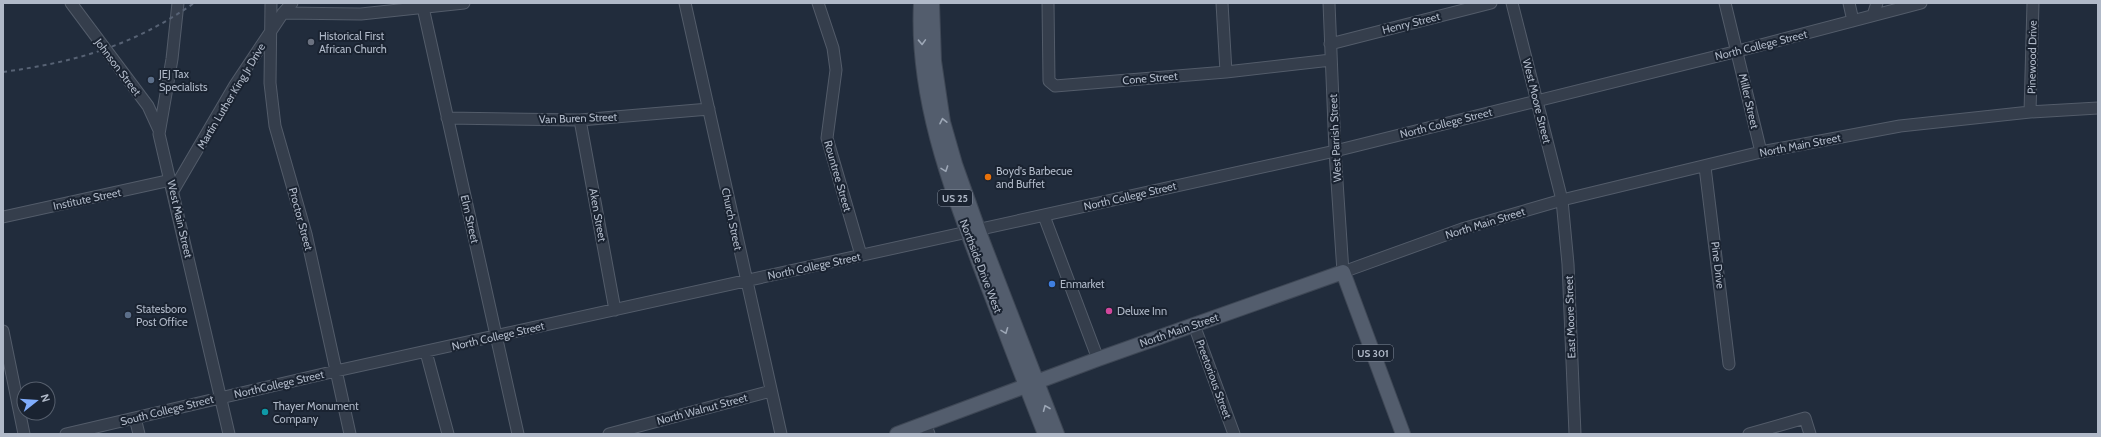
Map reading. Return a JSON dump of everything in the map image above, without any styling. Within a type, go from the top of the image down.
[{"type":"main road","name":"Northside Drive West","points":[[921,3],[922,55],[930,115],[943,163],[973,232],[1031,384]]},
{"type":"main road","name":"Northside Drive West","points":[[932,3],[934,61],[943,122],[973,232]]},
{"type":"main road","name":"North Main Street","points":[[897,434],[927,429],[1031,384],[1098,358],[1343,272]]},
{"type":"main road","name":"US 301","points":[[1343,272],[1403,434]]},
{"type":"main road","points":[[1031,384],[1045,434]]},
{"type":"main road","points":[[1031,384],[1057,434]]},
{"type":"street","name":"Johnson Street","points":[[71,3],[148,106],[157,123],[159,134]]},
{"type":"street","name":"West Main Street","points":[[178,3],[172,59],[159,134],[229,434]]},
{"type":"street","name":"Proctor Street","points":[[272,3],[270,31],[270,95],[275,126],[306,234],[350,434]]},
{"type":"street","name":"Martin Luther King Jr Drive","points":[[172,185],[270,31],[283,12],[292,3]]},
{"type":"street","points":[[283,12],[361,14],[423,5],[464,3]]},
{"type":"street","name":"Church Street","points":[[685,3],[781,434]]},
{"type":"street","name":"Rountree Street","points":[[818,3],[833,48],[836,70],[826,138],[861,256]]},
{"type":"street","name":"Cone Street","points":[[1048,3],[1049,81],[1055,86],[1226,72],[1331,60]]},
{"type":"street","points":[[1222,3],[1226,72]]},
{"type":"street","name":"West Parrish Street","points":[[1329,3],[1335,151],[1343,272]]},
{"type":"street","name":"Henry Street","points":[[1330,44],[1491,3]]},
{"type":"street","name":"West Moore Street","points":[[1512,3],[1562,200]]},
{"type":"street","name":"Miller Street","points":[[1725,3],[1738,51],[1761,152]]},
{"type":"street","points":[[1849,3],[1853,21]]},
{"type":"street","points":[[1873,15],[1876,3]]},
{"type":"street","name":"North College Street","points":[[336,371],[973,232],[1335,151],[1738,51],[1921,3]]},
{"type":"street","name":"Pinewood Drive","points":[[2030,112],[2033,3]]},
{"type":"street","name":"Elm Street","points":[[423,5],[518,434]]},
{"type":"street","name":"North Main Street","points":[[1343,272],[1462,229],[1562,200],[1705,167],[1761,152],[1900,126],[2030,112],[2098,108]]},
{"type":"street","name":"Van Buren Street","points":[[447,118],[580,120],[709,109]]},
{"type":"street","name":"Aken Street","points":[[580,120],[615,310]]},
{"type":"street","name":"Pine Drive","points":[[1705,167],[1729,364]]},
{"type":"street","name":"Institute Street","points":[[3,217],[172,185]]},
{"type":"street","name":"East Moore Street","points":[[1562,200],[1568,264],[1575,434]]},
{"type":"street","points":[[1044,216],[1098,358]]},
{"type":"street","name":"Preetorious Street","points":[[1194,325],[1234,434]]},
{"type":"street","points":[[3,331],[24,434]]},
{"type":"street","points":[[426,352],[448,434]]},
{"type":"street","name":"NorthCollege Street","points":[[221,397],[336,371]]},
{"type":"street","name":"North Walnut Street","points":[[609,434],[771,390]]},
{"type":"street","name":"South College Street","points":[[66,434],[221,397]]},
{"type":"street","points":[[135,418],[139,434]]},
{"type":"street","points":[[1749,434],[1805,418],[1810,434]]},
{"type":"railway","points":[[3,72],[55,63],[103,50],[149,31],[194,3]]},
{"type":"place","name":"Historical First African Church","points":[[311,42]]},
{"type":"place","name":"JEJ Tax Specialists","points":[[151,80]]},
{"type":"place","name":"Boyd's Barbecue and Buffet","points":[[988,177]]},
{"type":"place","name":"Enmarket","points":[[1052,284]]},
{"type":"place","name":"Deluxe Inn","points":[[1109,311]]},
{"type":"place","name":"Statesboro Post Office","points":[[128,315]]},
{"type":"place","name":"Thayer Monument Company","points":[[265,412]]}]
